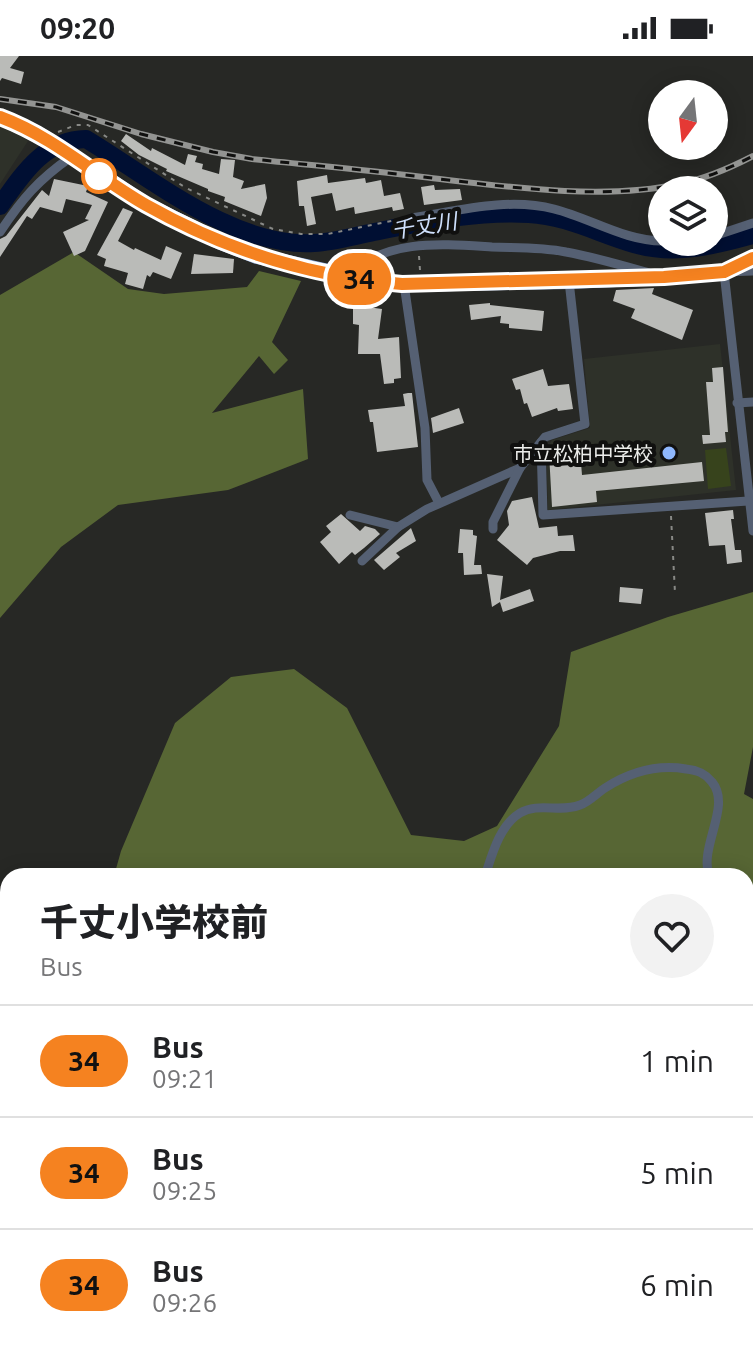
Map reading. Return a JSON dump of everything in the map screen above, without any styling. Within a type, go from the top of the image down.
[{"type":"highway","points":[[0,117],[43,137],[146,205],[221,242],[269,259],[373,282],[404,284],[664,277],[724,272],[753,258]]},
{"type":"street","points":[[0,232],[35,184],[69,155]]},
{"type":"street","points":[[411,218],[494,206],[535,205],[573,214],[648,241]]},
{"type":"street","points":[[728,231],[753,223]]},
{"type":"street","points":[[348,276],[358,265],[373,258],[418,245],[452,244],[561,251],[664,277]]},
{"type":"street","points":[[753,271],[724,272],[753,531]]},
{"type":"street","points":[[493,529],[493,522],[520,468],[545,437],[585,424],[569,281]]},
{"type":"street","points":[[404,284],[425,428],[427,480],[439,503]]},
{"type":"street","points":[[737,403],[753,402]]},
{"type":"street","points":[[541,442],[543,515],[748,501]]},
{"type":"street","points":[[362,561],[398,527],[439,503],[520,468]]},
{"type":"street","points":[[350,515],[398,527]]},
{"type":"street","points":[[488,868],[497,842],[519,813],[581,805],[631,774],[653,767],[678,767],[698,771],[710,778],[717,788],[720,800],[706,856],[708,868]]},
{"type":"path","points":[[43,137],[76,125],[88,125],[186,188],[273,229],[301,234],[328,234],[411,218]]},
{"type":"path","points":[[418,245],[422,283]]},
{"type":"path","points":[[671,507],[675,593]]},
{"type":"shaded area","points":[[0,123],[28,141],[0,184]]},
{"type":"shaded area","points":[[720,344],[736,490],[548,510],[546,450],[552,440],[590,428],[584,359]]},
{"type":"green space","points":[[74,252],[128,289],[164,294],[247,287],[259,271],[301,281],[272,342],[288,360],[274,374],[259,356],[212,413],[303,389],[308,459],[228,490],[118,505],[61,547],[0,618],[0,295]]},
{"type":"green space","points":[[726,448],[731,486],[708,489],[705,450]]},
{"type":"green space","points":[[753,592],[753,747],[744,794],[753,799],[753,868],[116,868],[175,723],[231,677],[294,669],[347,708],[411,835],[464,841],[497,826],[559,726],[571,652],[668,617]]},
{"type":"building","points":[[0,56],[19,56],[10,68],[24,72],[21,84],[2,78],[0,81]]},
{"type":"building","points":[[126,134],[151,151],[152,148],[185,165],[188,154],[197,156],[195,162],[203,164],[202,169],[219,174],[221,159],[235,160],[233,177],[244,181],[241,189],[265,184],[267,198],[261,216],[224,201],[225,197],[166,171],[139,155],[121,141]]},
{"type":"building","points":[[327,175],[328,183],[365,178],[366,183],[381,180],[384,196],[400,193],[404,209],[393,211],[392,207],[355,214],[354,207],[336,211],[332,193],[311,197],[316,224],[307,226],[304,206],[299,206],[297,181]]},
{"type":"building","points":[[54,179],[88,186],[86,192],[108,202],[85,251],[74,256],[63,232],[89,220],[85,219],[92,205],[66,199],[62,213],[40,207],[32,219],[27,216],[0,257],[0,239],[6,236],[42,190],[49,196]]},
{"type":"building","points":[[434,185],[435,190],[460,189],[462,200],[424,205],[421,187]]},
{"type":"building","points":[[123,208],[133,212],[118,241],[161,260],[166,246],[182,253],[171,279],[153,272],[150,277],[147,275],[143,289],[125,284],[128,273],[104,266],[106,259],[97,255]]},
{"type":"building","points":[[194,254],[234,259],[233,273],[191,274]]},
{"type":"building","points":[[654,288],[652,294],[693,310],[682,340],[631,318],[635,309],[613,301],[616,290]]},
{"type":"building","points":[[490,303],[544,311],[542,331],[509,328],[509,324],[500,323],[501,316],[471,320],[469,305]]},
{"type":"building","points":[[353,305],[382,309],[378,339],[399,337],[401,378],[394,379],[394,383],[384,384],[380,354],[358,354],[359,325],[353,324]]},
{"type":"building","points":[[723,367],[726,442],[703,444],[702,435],[710,435],[706,382],[713,382],[712,368]]},
{"type":"building","points":[[543,369],[548,386],[569,384],[573,409],[558,411],[557,408],[532,417],[520,389],[516,390],[512,379]]},
{"type":"building","points":[[412,393],[418,447],[377,452],[368,410],[405,406],[403,394]]},
{"type":"building","points":[[459,408],[464,423],[433,433],[431,418]]},
{"type":"building","points":[[580,451],[582,475],[702,462],[704,481],[596,491],[597,502],[552,507],[549,453]]},
{"type":"building","points":[[532,497],[539,528],[557,526],[558,536],[573,535],[575,551],[560,551],[533,558],[527,565],[497,540],[509,525],[507,511],[512,501]]},
{"type":"building","points":[[733,510],[734,519],[731,519],[735,550],[741,550],[742,562],[727,564],[725,545],[709,546],[705,513]]},
{"type":"building","points":[[341,514],[360,531],[365,526],[380,534],[339,564],[320,542],[331,532],[326,526]]},
{"type":"building","points":[[411,528],[416,541],[396,553],[400,557],[384,570],[374,560]]},
{"type":"building","points":[[460,529],[473,530],[473,535],[477,536],[474,565],[481,565],[482,574],[464,575],[463,553],[458,553]]},
{"type":"building","points":[[487,574],[503,576],[500,600],[530,589],[534,601],[503,612],[500,602],[492,607]]},
{"type":"building","points":[[620,587],[643,589],[641,604],[619,602]]},
{"type":"waterway","name":"千丈川","points":[[0,206],[26,171],[46,152],[71,141],[86,139],[194,208],[224,223],[284,242],[322,242],[451,218],[490,214],[543,215],[649,248],[709,246],[753,235]]},
{"type":"railway","points":[[0,99],[56,107],[141,134],[252,159],[551,190],[617,191],[679,184],[717,173],[753,156]]},
{"type":"bus line","name":"34","points":[[0,117],[41,136],[146,205],[221,242],[257,256],[373,282],[402,284],[664,277],[724,272],[753,258]]},
{"type":"place","name":"市立松柏中学校","points":[[669,453]]}]
